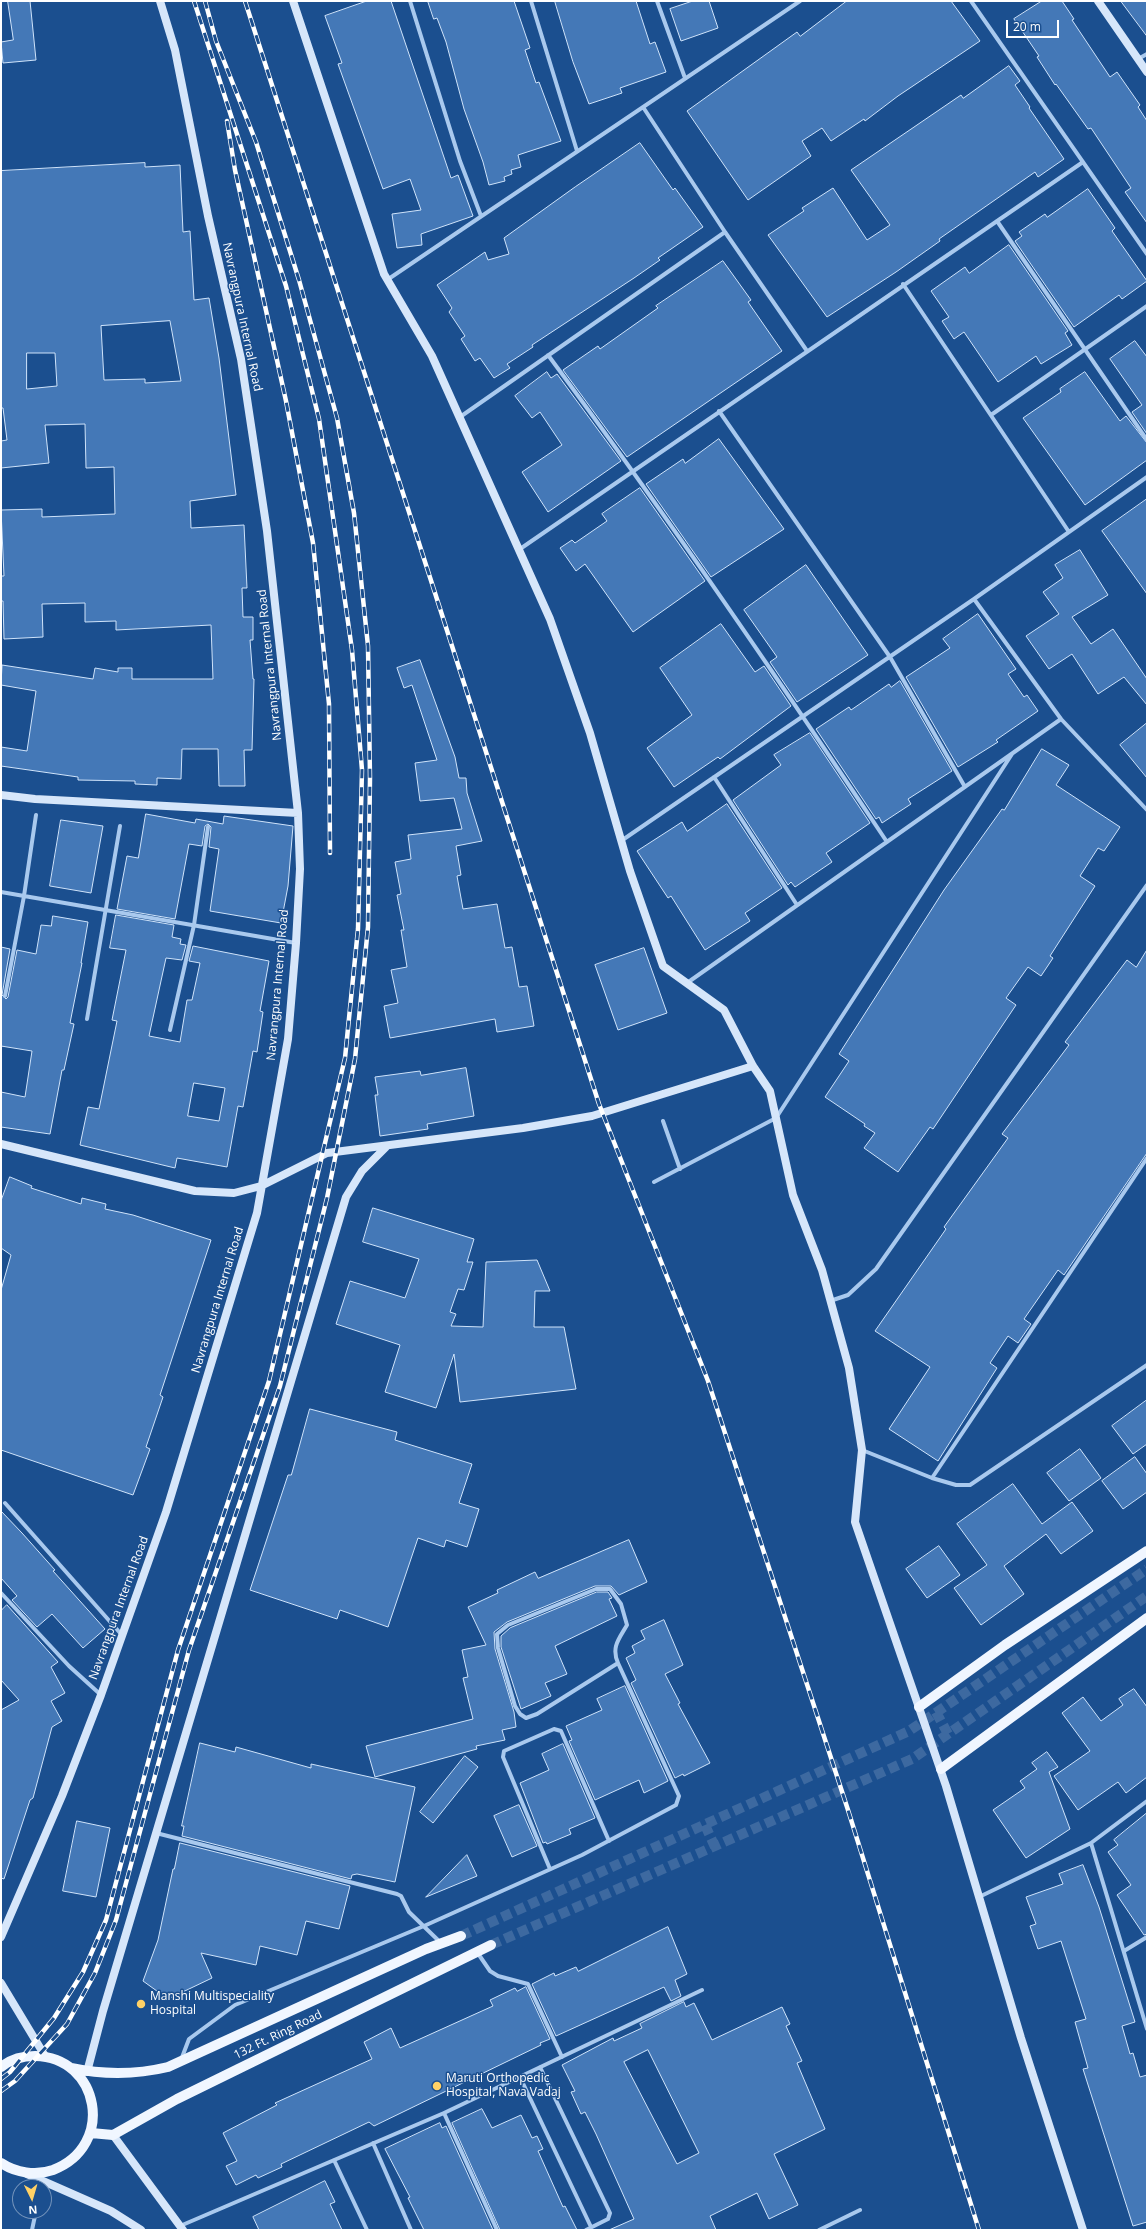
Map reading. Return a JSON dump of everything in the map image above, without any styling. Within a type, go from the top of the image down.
[{"type":"main road","points":[[919,1707],[1005,1645],[1147,1551]]},
{"type":"main road","points":[[940,1769],[1147,1618]]},
{"type":"main road","name":"132 Ft. Ring Road","points":[[71,2068],[87,2072],[142,2073],[168,2067],[441,1943],[461,1936]]},
{"type":"main road","name":"132 Ft. Ring Road","points":[[114,2135],[177,2098],[491,1945]]},
{"type":"main road","points":[[1,2067],[7,2062],[25,2056],[45,2056],[59,2061],[71,2068],[84,2082],[91,2098],[94,2117],[91,2133],[80,2153],[64,2165],[46,2172],[26,2173],[8,2168],[1,2163]]},
{"type":"main road","points":[[91,2133],[114,2135]]},
{"type":"street","name":"Navrangpura Internal Road","points":[[1,1937],[62,1796],[101,1695],[121,1634],[166,1512],[257,1213],[288,1039],[296,943],[300,870],[298,813],[267,531],[241,359],[208,216],[175,50],[160,1]]},
{"type":"street","points":[[293,1],[387,280],[432,356],[520,549],[550,619],[590,733],[621,841],[663,966],[724,1010],[753,1066],[770,1091],[793,1195],[822,1270],[849,1368],[862,1450],[855,1522],[940,1769],[1021,2038],[1084,2230]]},
{"type":"street","points":[[410,1],[460,161],[481,216]]},
{"type":"street","points":[[531,1],[577,151]]},
{"type":"street","points":[[657,1],[686,78]]},
{"type":"street","points":[[387,280],[800,1]]},
{"type":"street","points":[[971,1],[1147,254]]},
{"type":"street","points":[[1098,1],[1147,72]]},
{"type":"street","points":[[1138,60],[1147,54]]},
{"type":"street","points":[[643,107],[725,232],[807,351]]},
{"type":"street","points":[[520,549],[903,284],[1083,162]]},
{"type":"street","points":[[997,221],[1147,440]]},
{"type":"street","points":[[460,417],[725,232]]},
{"type":"street","points":[[903,284],[1069,532]]},
{"type":"street","points":[[991,415],[1147,306]]},
{"type":"street","points":[[548,355],[633,471],[803,716],[887,842]]},
{"type":"street","points":[[719,411],[890,657],[966,787]]},
{"type":"street","points":[[621,841],[974,599],[1147,477]]},
{"type":"street","points":[[974,599],[1061,719],[1147,810]]},
{"type":"street","points":[[687,983],[1061,719]]},
{"type":"street","points":[[654,1182],[776,1118],[1012,754]]},
{"type":"street","points":[[714,778],[797,905]]},
{"type":"street","points":[[1,795],[43,799],[298,813]]},
{"type":"street","points":[[5,996],[24,896],[36,815]]},
{"type":"street","points":[[87,1019],[120,826]]},
{"type":"street","points":[[170,1030],[194,925],[208,827]]},
{"type":"street","points":[[830,1301],[848,1295],[876,1269],[1147,885]]},
{"type":"street","points":[[1,892],[296,943]]},
{"type":"street","points":[[1,1144],[195,1192],[234,1193],[261,1186],[327,1153],[386,1147],[523,1128],[592,1116],[753,1066]]},
{"type":"street","points":[[663,1121],[680,1169]]},
{"type":"street","points":[[87,2072],[103,2011],[346,1197],[362,1171],[386,1147]]},
{"type":"street","points":[[932,1478],[1147,1158]]},
{"type":"street","points":[[862,1450],[932,1478],[956,1485],[970,1486],[1147,1365]]},
{"type":"street","points":[[5,1503],[121,1634]]},
{"type":"street","points":[[180,2062],[189,2039],[235,2005],[424,1926],[609,1841],[676,1805],[680,1796],[614,1654],[615,1646],[627,1625],[621,1604],[610,1588],[596,1589],[508,1625],[498,1634],[498,1648],[515,1706],[520,1714],[526,1718],[537,1714],[618,1663]]},
{"type":"street","points":[[1,1593],[69,1666],[101,1695]]},
{"type":"street","points":[[550,1868],[502,1757],[504,1751],[554,1729],[561,1731],[609,1841]]},
{"type":"street","points":[[979,1897],[1091,1843],[1147,1801]]},
{"type":"street","points":[[156,1833],[397,1894],[401,1896],[409,1912],[441,1943]]},
{"type":"street","points":[[1091,1843],[1147,2028]]},
{"type":"street","points":[[1124,1951],[1147,1936]]},
{"type":"street","points":[[476,1951],[490,1971],[498,1976],[528,1984],[562,2057]]},
{"type":"street","points":[[1,1983],[45,2056]]},
{"type":"street","points":[[114,2135],[181,2228],[444,2113],[702,1990]]},
{"type":"street","points":[[540,2067],[610,2213],[608,2219],[586,2230]]},
{"type":"street","points":[[520,2077],[591,2227]]},
{"type":"street","points":[[444,2113],[497,2230]]},
{"type":"street","points":[[373,2143],[411,2230]]},
{"type":"street","points":[[334,2160],[367,2230]]},
{"type":"street","points":[[26,2173],[35,2179]]},
{"type":"street","points":[[52,2188],[111,2211],[141,2230]]},
{"type":"street","points":[[819,2230],[860,2210]]},
{"type":"street","points":[[32,2230],[34,2219]]},
{"type":"building","points":[[8,1],[30,1],[36,60],[3,63],[1,42],[13,40]]},
{"type":"building","points":[[367,1],[391,1],[451,178],[458,175],[473,216],[421,234],[422,245],[397,248],[392,214],[421,210],[410,179],[383,189],[338,64],[342,63],[325,16]]},
{"type":"building","points":[[428,1],[514,1],[530,48],[525,50],[536,83],[539,82],[561,141],[518,155],[521,167],[511,170],[512,174],[504,177],[505,181],[489,185],[483,162],[464,109],[446,42],[437,18],[434,19]]},
{"type":"building","points":[[555,1],[636,1],[650,44],[655,42],[666,72],[620,88],[622,93],[589,104],[573,62]]},
{"type":"building","points":[[693,1],[709,1],[718,28],[681,41],[670,9]]},
{"type":"building","points":[[847,1],[951,1],[980,41],[898,96],[865,121],[864,119],[831,141],[822,128],[802,141],[811,156],[748,200],[687,111],[797,32],[800,36]]},
{"type":"building","points":[[1042,1],[1062,1],[1074,19],[1072,20],[1110,77],[1117,72],[1140,105],[1138,107],[1147,121],[1147,223],[1125,192],[1131,188],[1091,128],[1088,129],[1056,84],[1055,85],[1037,57],[1039,56],[1014,19]]},
{"type":"building","points":[[1121,1],[1147,1],[1147,36]]},
{"type":"building","points":[[1009,66],[1020,81],[1015,85],[1064,159],[1038,177],[1035,172],[939,239],[940,241],[896,272],[827,317],[768,235],[804,211],[802,208],[833,188],[867,240],[890,225],[851,170],[961,95],[963,98]]},
{"type":"building","points":[[640,143],[673,190],[675,188],[703,227],[658,258],[660,260],[634,278],[532,345],[533,347],[507,364],[510,368],[494,378],[480,358],[475,361],[461,339],[465,336],[449,312],[452,308],[437,285],[485,252],[488,260],[509,254],[504,238]]},
{"type":"building","points":[[145,163],[145,167],[180,165],[183,232],[190,231],[194,300],[209,298],[219,358],[236,495],[190,501],[191,528],[244,525],[247,588],[242,588],[243,617],[253,617],[253,640],[250,640],[254,679],[252,750],[244,750],[245,786],[219,786],[218,749],[182,749],[181,779],[157,778],[157,785],[135,784],[135,781],[78,780],[78,777],[1,766],[1,747],[27,751],[36,691],[1,685],[2,665],[93,679],[95,668],[118,672],[118,668],[132,668],[132,679],[213,679],[211,625],[116,630],[116,621],[85,622],[85,603],[42,604],[43,637],[4,639],[3,601],[1,601],[1,576],[4,576],[1,510],[42,509],[42,517],[115,514],[114,467],[86,468],[85,424],[45,425],[49,463],[1,468],[1,441],[7,440],[3,408],[1,408],[1,171]],"holes":[[[170,321],[181,381],[145,383],[145,379],[104,380],[101,326]],[[27,353],[55,353],[57,386],[27,389]]]},
{"type":"building","points":[[1088,189],[1115,228],[1112,231],[1147,281],[1122,299],[1119,295],[1074,327],[1015,241],[1022,236],[1019,232],[1045,214],[1047,217]]},
{"type":"building","points":[[1009,245],[1068,331],[1065,333],[1072,345],[1041,364],[1036,356],[998,382],[964,332],[954,339],[942,321],[949,317],[931,291],[965,267],[969,273]]},
{"type":"building","points":[[723,261],[751,300],[748,302],[782,351],[627,457],[563,370],[598,346],[600,349],[658,308],[656,306]]},
{"type":"building","points":[[1135,341],[1147,357],[1147,434],[1132,412],[1142,405],[1110,359]]},
{"type":"building","points":[[547,372],[551,378],[557,374],[621,461],[548,512],[522,472],[562,445],[540,412],[532,418],[515,396]]},
{"type":"building","points":[[1085,372],[1120,421],[1126,416],[1147,443],[1147,460],[1085,505],[1023,418],[1061,392],[1060,389]]},
{"type":"building","points":[[719,439],[784,529],[711,577],[646,484],[683,459],[685,463]]},
{"type":"building","points":[[640,488],[705,581],[633,632],[585,564],[576,571],[560,548],[572,540],[575,543],[607,521],[602,514]]},
{"type":"building","points":[[1147,499],[1147,594],[1102,531]]},
{"type":"building","points":[[1080,550],[1108,595],[1072,617],[1091,644],[1113,629],[1147,679],[1147,705],[1124,677],[1098,694],[1072,654],[1049,669],[1026,636],[1059,614],[1043,592],[1063,578],[1055,565]]},
{"type":"building","points":[[806,565],[868,655],[797,702],[770,662],[777,657],[744,610]]},
{"type":"building","points":[[978,614],[1016,669],[1008,674],[1024,697],[1027,695],[1038,711],[996,740],[998,742],[958,767],[906,677],[950,648],[943,639]]},
{"type":"building","points":[[721,624],[755,672],[764,666],[791,706],[720,759],[718,757],[674,787],[647,748],[692,715],[660,668]]},
{"type":"building","points":[[420,660],[455,757],[459,778],[466,778],[467,793],[482,841],[456,846],[461,875],[457,876],[463,909],[497,904],[505,948],[512,947],[519,987],[527,986],[534,1026],[497,1032],[495,1019],[390,1038],[384,1006],[398,1003],[391,970],[407,967],[401,930],[404,930],[397,895],[401,894],[395,862],[411,859],[408,835],[462,829],[454,798],[420,801],[415,763],[437,760],[412,685],[404,688],[397,668]]},
{"type":"building","points":[[900,681],[952,771],[908,799],[911,804],[882,823],[879,817],[876,819],[816,729],[849,707],[851,710],[889,684],[891,687]]},
{"type":"building","points":[[1147,723],[1147,778],[1120,745]]},
{"type":"building","points":[[810,733],[870,823],[826,853],[832,862],[795,887],[791,882],[788,885],[733,800],[781,765],[774,755]]},
{"type":"building","points":[[1042,749],[1069,765],[1056,785],[1120,827],[1104,851],[1098,848],[1080,876],[1095,886],[1050,956],[1053,958],[1041,976],[1028,967],[1006,998],[1016,1005],[933,1129],[930,1127],[898,1172],[864,1148],[875,1133],[864,1126],[865,1124],[825,1097],[849,1061],[839,1054],[944,890],[1002,809],[1004,810]]},
{"type":"building","points":[[727,804],[782,888],[745,913],[750,921],[705,950],[671,896],[668,898],[637,851],[682,822],[687,831]]},
{"type":"building","points":[[146,814],[195,823],[196,819],[223,824],[224,816],[293,826],[288,886],[281,923],[210,911],[219,849],[209,847],[211,827],[208,824],[205,826],[202,846],[189,844],[175,919],[117,909],[127,856],[138,858]]},
{"type":"building","points":[[61,820],[103,826],[91,893],[50,886]]},
{"type":"building","points":[[116,915],[174,925],[172,937],[181,939],[180,944],[186,945],[182,960],[166,958],[149,1036],[180,1042],[187,1000],[192,1000],[200,963],[189,961],[193,946],[269,961],[260,1011],[263,1012],[257,1052],[253,1051],[243,1107],[238,1106],[227,1167],[177,1158],[175,1168],[80,1145],[88,1107],[99,1109],[117,1021],[112,1020],[126,950],[110,948]],"holes":[[[194,1083],[225,1088],[219,1121],[188,1116]]]},
{"type":"building","points":[[53,916],[88,922],[82,963],[70,1023],[74,1024],[64,1070],[62,1070],[50,1134],[1,1127],[1,1092],[25,1097],[32,1051],[1,1046],[1,947],[10,949],[2,995],[6,999],[8,997],[17,950],[36,954],[41,925],[51,926]]},
{"type":"building","points":[[644,948],[667,1013],[618,1030],[595,965]]},
{"type":"building","points":[[1147,950],[1147,1153],[1064,1275],[1058,1270],[1024,1319],[1031,1324],[1018,1343],[1008,1336],[990,1363],[997,1368],[938,1461],[889,1429],[930,1367],[875,1331],[946,1229],[944,1227],[1008,1138],[1002,1134],[1069,1045],[1065,1042],[1127,960],[1136,967]]},
{"type":"building","points":[[466,1068],[474,1116],[427,1124],[428,1129],[380,1136],[375,1095],[378,1095],[375,1077],[420,1071],[421,1075]]},
{"type":"building","points":[[10,1177],[32,1186],[31,1188],[81,1204],[82,1198],[106,1204],[105,1209],[133,1215],[211,1240],[160,1395],[163,1397],[146,1447],[150,1449],[133,1495],[1,1450],[1,1290],[11,1255],[1,1248],[1,1201]]},
{"type":"building","points":[[373,1208],[474,1239],[467,1262],[473,1262],[464,1290],[458,1289],[450,1312],[456,1314],[451,1326],[483,1327],[486,1262],[537,1260],[550,1291],[535,1291],[534,1327],[564,1327],[576,1389],[460,1402],[454,1354],[436,1408],[385,1392],[400,1345],[336,1324],[350,1281],[405,1298],[419,1259],[363,1242]]},
{"type":"building","points":[[1147,1400],[1147,1444],[1133,1454],[1112,1426]]},
{"type":"building","points":[[310,1409],[397,1432],[395,1440],[472,1464],[459,1503],[479,1509],[467,1547],[446,1540],[444,1547],[418,1538],[388,1627],[340,1610],[337,1619],[250,1590],[288,1475],[291,1475]]},
{"type":"building","points":[[1080,1449],[1101,1478],[1069,1501],[1047,1473]]},
{"type":"building","points":[[1135,1457],[1147,1474],[1147,1492],[1123,1509],[1102,1481]]},
{"type":"building","points":[[1013,1484],[1042,1524],[1072,1502],[1093,1531],[1061,1554],[1046,1534],[1004,1566],[1024,1594],[981,1625],[954,1588],[987,1565],[957,1524]]},
{"type":"building","points":[[1,1511],[55,1570],[53,1571],[105,1629],[83,1648],[52,1614],[37,1627],[12,1600],[17,1596],[1,1578]]},
{"type":"building","points":[[629,1540],[647,1582],[619,1595],[611,1586],[595,1586],[507,1622],[494,1632],[495,1649],[514,1712],[516,1727],[502,1730],[505,1740],[476,1746],[477,1749],[375,1777],[366,1746],[473,1719],[463,1678],[468,1677],[462,1650],[486,1645],[468,1607],[498,1593],[497,1590],[535,1572],[538,1578]]},
{"type":"building","points":[[939,1546],[960,1575],[927,1598],[906,1569]]},
{"type":"building","points":[[597,1592],[608,1592],[612,1598],[609,1599],[617,1616],[555,1646],[567,1674],[545,1683],[551,1696],[521,1709],[501,1647],[501,1636],[510,1628]]},
{"type":"building","points":[[7,1605],[58,1662],[51,1667],[65,1693],[51,1701],[62,1721],[52,1727],[33,1798],[30,1800],[4,1879],[1,1878],[1,1710],[19,1700],[1,1680],[1,1611]]},
{"type":"building","points":[[664,1620],[683,1665],[665,1674],[680,1703],[678,1704],[710,1763],[684,1776],[683,1774],[675,1778],[631,1683],[636,1680],[626,1658],[635,1653],[632,1646],[645,1639],[641,1631]]},
{"type":"building","points":[[625,1686],[668,1781],[644,1793],[639,1780],[595,1800],[569,1741],[572,1740],[566,1726],[602,1710],[597,1699]]},
{"type":"building","points":[[1134,1689],[1147,1707],[1147,1777],[1126,1793],[1118,1782],[1078,1810],[1054,1776],[1090,1751],[1062,1713],[1083,1697],[1101,1721],[1123,1705],[1119,1699]]},
{"type":"building","points":[[200,1743],[235,1752],[236,1747],[311,1768],[311,1764],[415,1787],[395,1882],[357,1874],[352,1875],[351,1879],[182,1836],[184,1826],[182,1826]]},
{"type":"building","points":[[563,1744],[595,1818],[569,1829],[571,1834],[547,1844],[546,1842],[543,1843],[520,1783],[549,1770],[542,1754]]},
{"type":"building","points":[[1047,1752],[1058,1767],[1049,1772],[1070,1829],[1026,1858],[993,1810],[1025,1788],[1020,1781],[1037,1769],[1032,1763]]},
{"type":"building","points":[[465,1756],[478,1767],[433,1823],[420,1812]]},
{"type":"building","points":[[519,1805],[537,1846],[512,1857],[494,1816]]},
{"type":"building","points":[[1147,1813],[1147,1934],[1144,1935],[1117,1895],[1131,1885],[1108,1852],[1118,1845],[1114,1840]]},
{"type":"building","points":[[77,1821],[110,1828],[96,1897],[63,1891]]},
{"type":"building","points":[[180,1843],[350,1886],[339,1929],[306,1921],[297,1955],[260,1946],[256,1965],[201,1953],[212,1978],[168,1999],[143,1981],[158,1940]]},
{"type":"building","points":[[467,1855],[477,1876],[426,1897]]},
{"type":"building","points":[[1083,1865],[1099,1907],[1135,2022],[1122,2026],[1130,2054],[1133,2053],[1140,2077],[1147,2075],[1147,2222],[1133,2226],[1083,2069],[1088,2068],[1075,2022],[1086,2019],[1061,1941],[1038,1949],[1030,1926],[1036,1924],[1026,1897],[1063,1884],[1059,1874]]},
{"type":"building","points":[[668,1927],[687,1974],[675,1980],[681,1996],[671,2001],[664,1987],[556,2036],[532,1984],[554,1973],[555,1976],[576,1967],[578,1971]]},
{"type":"building","points":[[526,1987],[550,2039],[540,2043],[541,2045],[374,2126],[369,2122],[281,2164],[282,2167],[258,2178],[256,2175],[236,2185],[226,2166],[237,2161],[223,2133],[277,2105],[275,2103],[372,2059],[364,2042],[391,2028],[400,2048],[493,2006],[490,2000],[515,1988],[517,1991]]},
{"type":"building","points":[[684,2002],[686,2007],[694,2003],[712,2040],[782,2007],[790,2024],[786,2026],[802,2061],[797,2063],[825,2129],[774,2154],[798,2205],[769,2219],[757,2193],[710,2216],[716,2230],[609,2230],[634,2219],[585,2112],[581,2114],[571,2092],[575,2091],[562,2065],[613,2038],[614,2041],[642,2028],[640,2024]],"holes":[[[648,2050],[699,2153],[677,2164],[624,2062]]]},
{"type":"building","points":[[482,2109],[492,2128],[521,2115],[532,2138],[537,2136],[543,2149],[538,2151],[563,2207],[565,2206],[577,2230],[500,2230],[452,2123]]},
{"type":"building","points":[[440,2123],[442,2128],[446,2126],[493,2230],[424,2230],[408,2198],[410,2197],[385,2149]]},
{"type":"building","points":[[325,2181],[335,2202],[330,2204],[342,2230],[259,2230],[253,2217]]},
{"type":"tunnel","points":[[461,1936],[909,1731],[1147,1569]]},
{"type":"tunnel","points":[[491,1945],[912,1759],[1147,1596]]},
{"type":"tunnel","points":[[936,1712],[948,1734]]},
{"type":"tunnel","points":[[705,1825],[715,1847]]},
{"type":"railway","points":[[1,2079],[10,2072],[54,2018],[83,1972],[106,1920],[178,1650],[269,1381],[345,1058],[358,929],[362,770],[352,650],[319,419],[286,286],[194,1]]},
{"type":"railway","points":[[1,2091],[15,2081],[67,2024],[95,1973],[116,1920],[189,1650],[280,1386],[327,1198],[355,1059],[368,927],[370,778],[368,646],[354,513],[337,418],[299,280],[256,142],[216,41],[205,1]]},
{"type":"railway","points":[[245,1],[599,1104],[708,1381],[848,1810],[979,2230]]},
{"type":"railway","points":[[227,121],[235,170],[286,401],[313,543],[329,704],[330,853]]},
{"type":"place","name":"Manshi Multispeciality Hospital","points":[[141,2004]]},
{"type":"place","name":"Maruti Orthopedic Hospital, Nava Vadaj","points":[[437,2086]]}]
